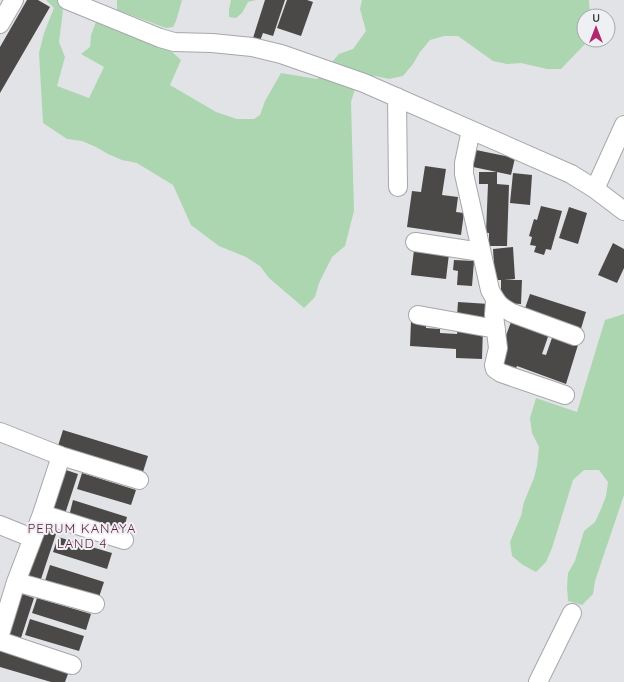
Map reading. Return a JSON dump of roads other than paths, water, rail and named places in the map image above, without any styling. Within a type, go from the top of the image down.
[{"type":"street","points":[[0,24],[14,0]]},
{"type":"street","points":[[67,0],[160,38],[174,42],[212,43],[252,48],[281,54],[364,83],[571,174],[595,189],[624,211]]},
{"type":"street","points":[[397,98],[398,188]]},
{"type":"street","points":[[595,189],[624,125]]},
{"type":"street","points":[[471,130],[464,163],[464,174],[490,290],[495,301],[502,308],[575,336]]},
{"type":"street","points":[[415,242],[481,252]]},
{"type":"street","points":[[495,301],[494,315],[498,348],[494,365],[495,369],[501,373],[565,395]]},
{"type":"street","points":[[418,315],[496,328]]},
{"type":"street","points":[[0,432],[61,456],[139,480]]},
{"type":"street","points":[[0,634],[16,582],[42,514],[61,456]]},
{"type":"street","points":[[42,514],[124,540]]},
{"type":"street","points":[[0,525],[32,538]]},
{"type":"street","points":[[16,582],[94,604]]},
{"type":"street","points":[[538,682],[572,613]]},
{"type":"street","points":[[0,641],[72,665]]},
{"type":"district","name":"PERUM KANAYA LAND 4","points":[[82,536]]}]
